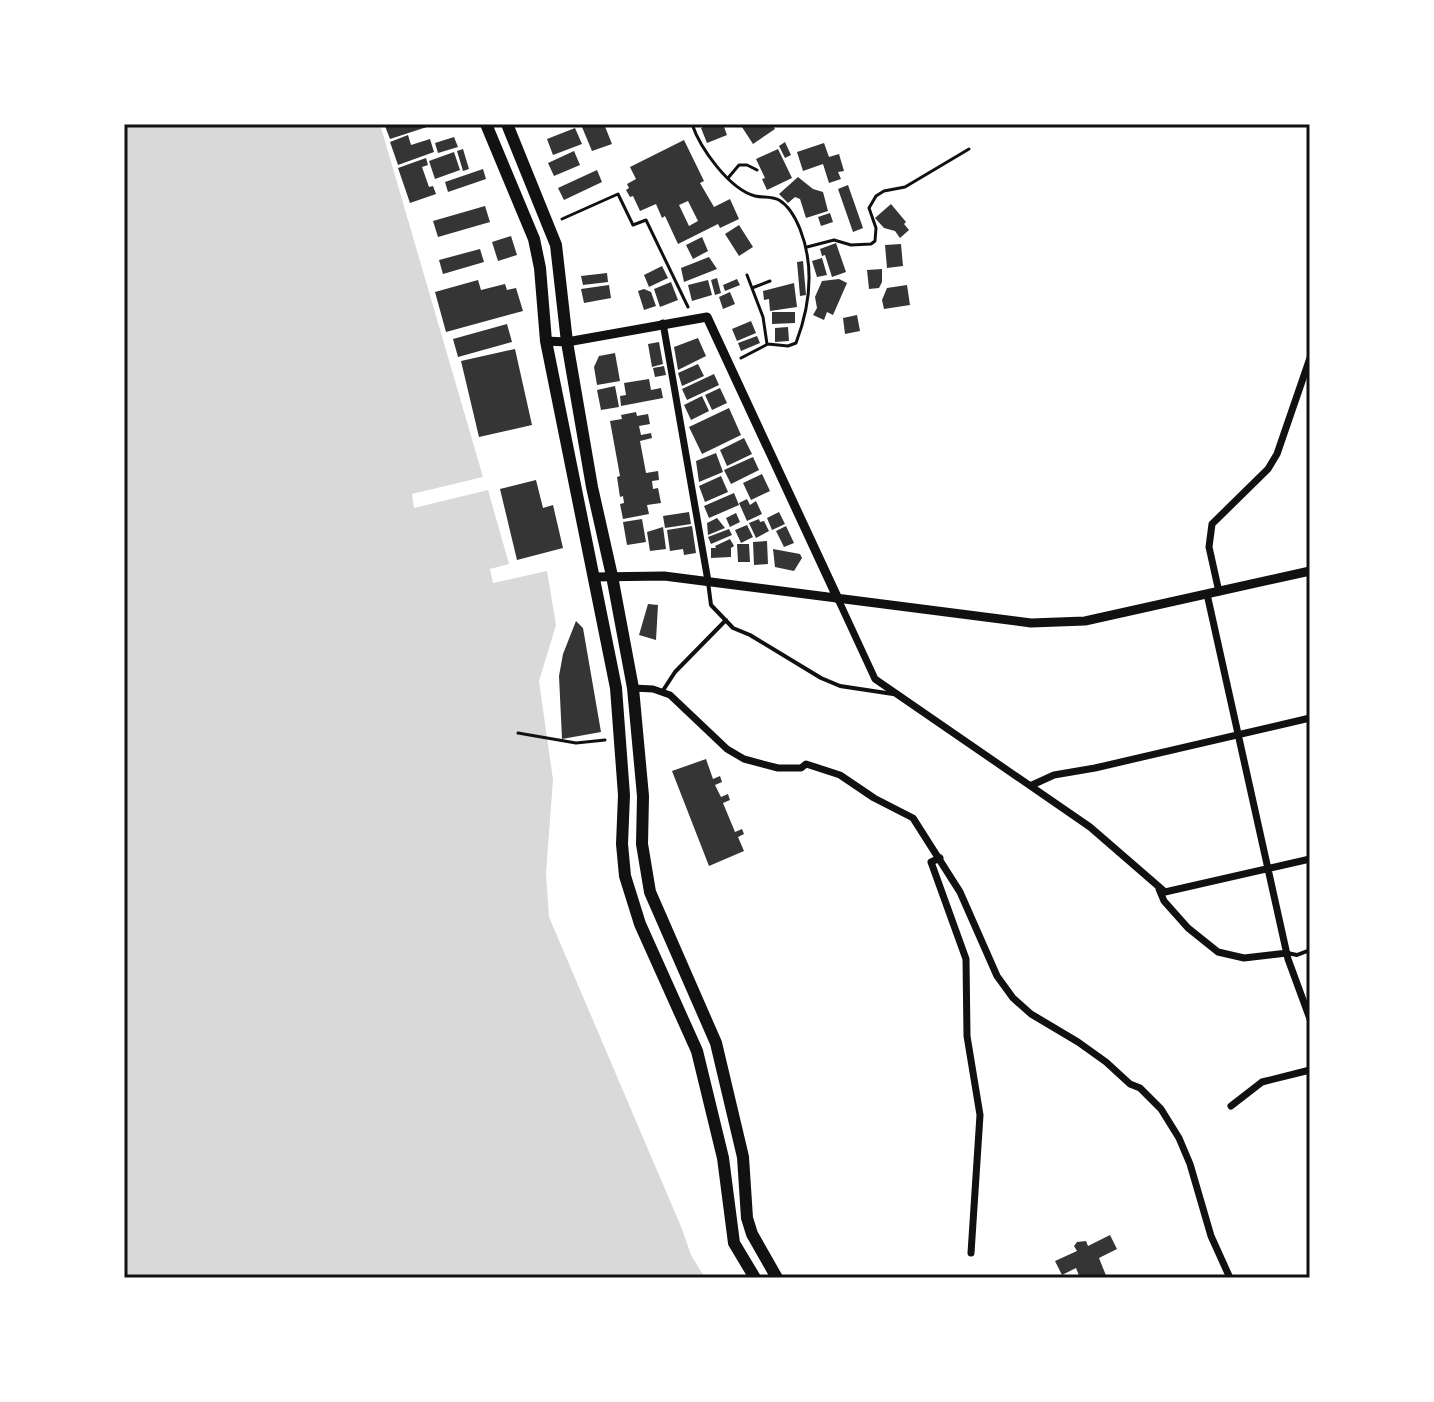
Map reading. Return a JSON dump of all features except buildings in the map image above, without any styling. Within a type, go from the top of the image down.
[{"type":"highway","points":[[486,124],[534,239],[540,268],[546,341],[616,688],[624,795],[625,876],[640,924],[697,1051],[723,1158],[734,1243],[755,1278]]},
{"type":"highway","points":[[507,124],[556,245],[567,342],[592,487],[633,688],[643,796],[642,844],[650,892],[716,1043],[743,1157],[747,1218],[752,1234],[777,1278]]},
{"type":"street","points":[[546,341],[567,342],[707,317],[875,679],[1090,827],[1165,892],[1310,859]]},
{"type":"street","points":[[663,323],[708,581]]},
{"type":"street","points":[[1219,592],[1209,547],[1212,524],[1272,461],[1310,358]]},
{"type":"street","points":[[594,577],[664,576],[1031,623],[1085,621],[1310,571]]},
{"type":"street","points":[[1207,594],[1287,953],[1310,1019]]},
{"type":"street","points":[[633,688],[662,692],[674,699],[727,749],[744,759],[778,768],[801,768],[806,764],[833,772],[874,798],[907,813],[960,892],[997,976],[1013,998],[1031,1014],[1106,1062],[1161,1109],[1190,1164],[1211,1236],[1230,1278]]},
{"type":"street","points":[[1032,785],[1054,775],[1310,718]]},
{"type":"street","points":[[940,858],[931,862],[966,959],[967,1036],[980,1115],[971,1253]]},
{"type":"street","points":[[1157,885],[1172,912],[1218,952],[1244,958],[1287,953]]},
{"type":"street","points":[[1231,1106],[1262,1082],[1310,1070]]},
{"type":"lane","points":[[708,581],[711,605],[733,628],[840,686],[899,695]]},
{"type":"lane","points":[[662,692],[675,672],[726,620]]},
{"type":"lane","points":[[1287,953],[1297,955],[1310,950]]},
{"type":"path","points":[[692,124],[702,147],[728,178],[755,196],[782,201],[797,221],[807,247],[810,278],[808,303],[797,341],[788,346],[767,345],[729,364]]},
{"type":"path","points":[[807,247],[834,240],[851,245],[871,244],[875,241],[876,228],[869,208],[876,196],[884,191],[905,187],[969,149]]},
{"type":"path","points":[[728,178],[739,165],[757,170]]},
{"type":"path","points":[[562,219],[618,194],[633,225],[646,220],[693,318]]},
{"type":"path","points":[[747,275],[763,317],[767,345]]},
{"type":"path","points":[[752,288],[770,281]]},
{"type":"path","points":[[518,733],[576,743],[605,740]]},
{"type":"shaded area","points":[[124,124],[380,124],[483,477],[412,494],[414,508],[488,490],[509,564],[490,569],[493,583],[547,571],[556,625],[539,681],[553,780],[546,873],[549,917],[691,1255],[705,1278],[124,1278]]}]
